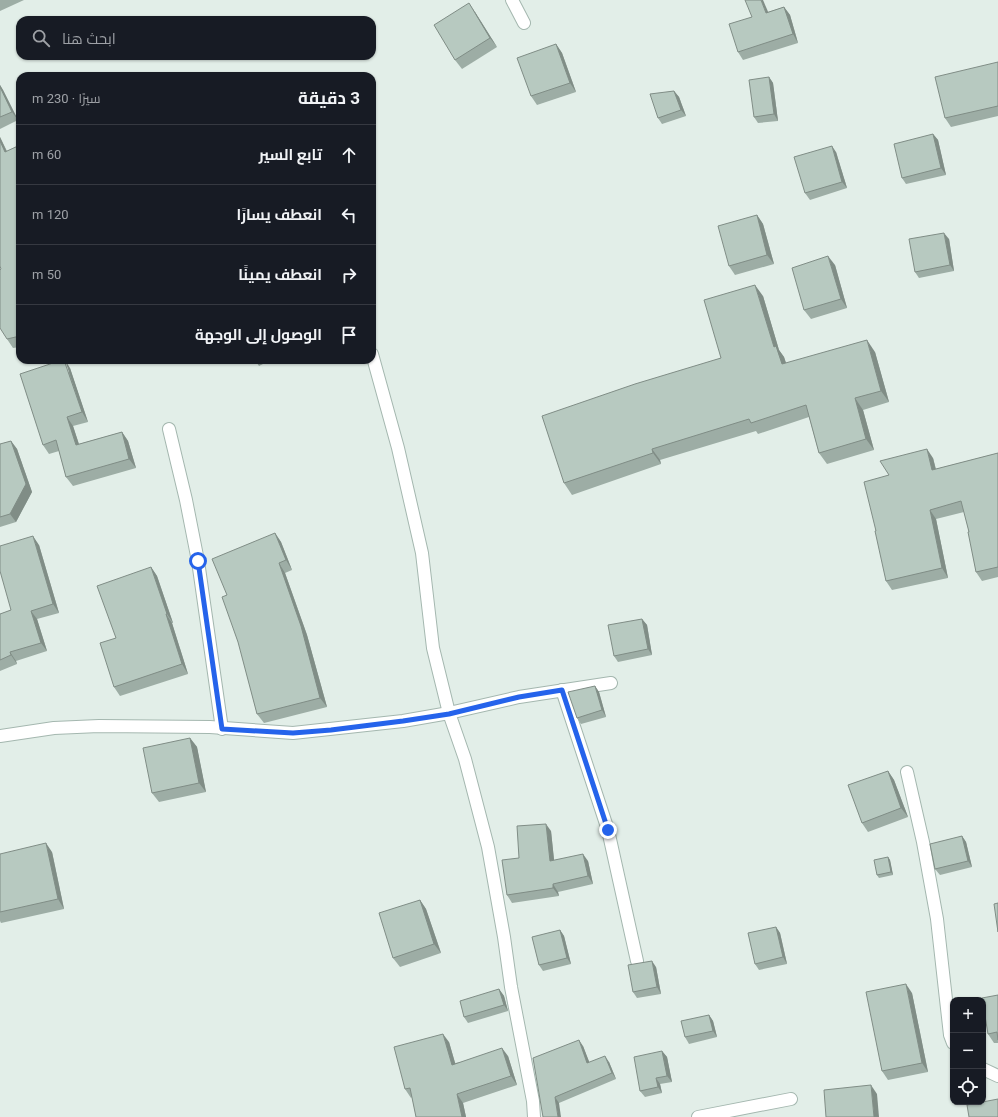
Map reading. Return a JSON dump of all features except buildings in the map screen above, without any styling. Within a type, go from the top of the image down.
[{"type":"street","points":[[512,0],[524,22]]},
{"type":"street","points":[[375,364],[398,448],[422,553],[433,648],[449,714],[465,759],[488,847],[511,987],[533,1101],[534,1117]]},
{"type":"street","points":[[169,429],[186,500],[198,561],[222,729]]},
{"type":"street","points":[[0,736],[54,728],[99,726],[155,726],[293,733],[403,721],[449,714],[519,697],[611,683]]},
{"type":"street","points":[[562,690],[608,830],[637,961]]},
{"type":"street","points":[[907,772],[923,842],[937,919],[950,1035]]},
{"type":"street","points":[[986,1070],[998,1076]]},
{"type":"street","points":[[698,1117],[791,1099]]},
{"type":"route","points":[[198,561],[222,729],[293,733],[331,730],[449,714],[519,697],[562,690],[608,830]]}]
